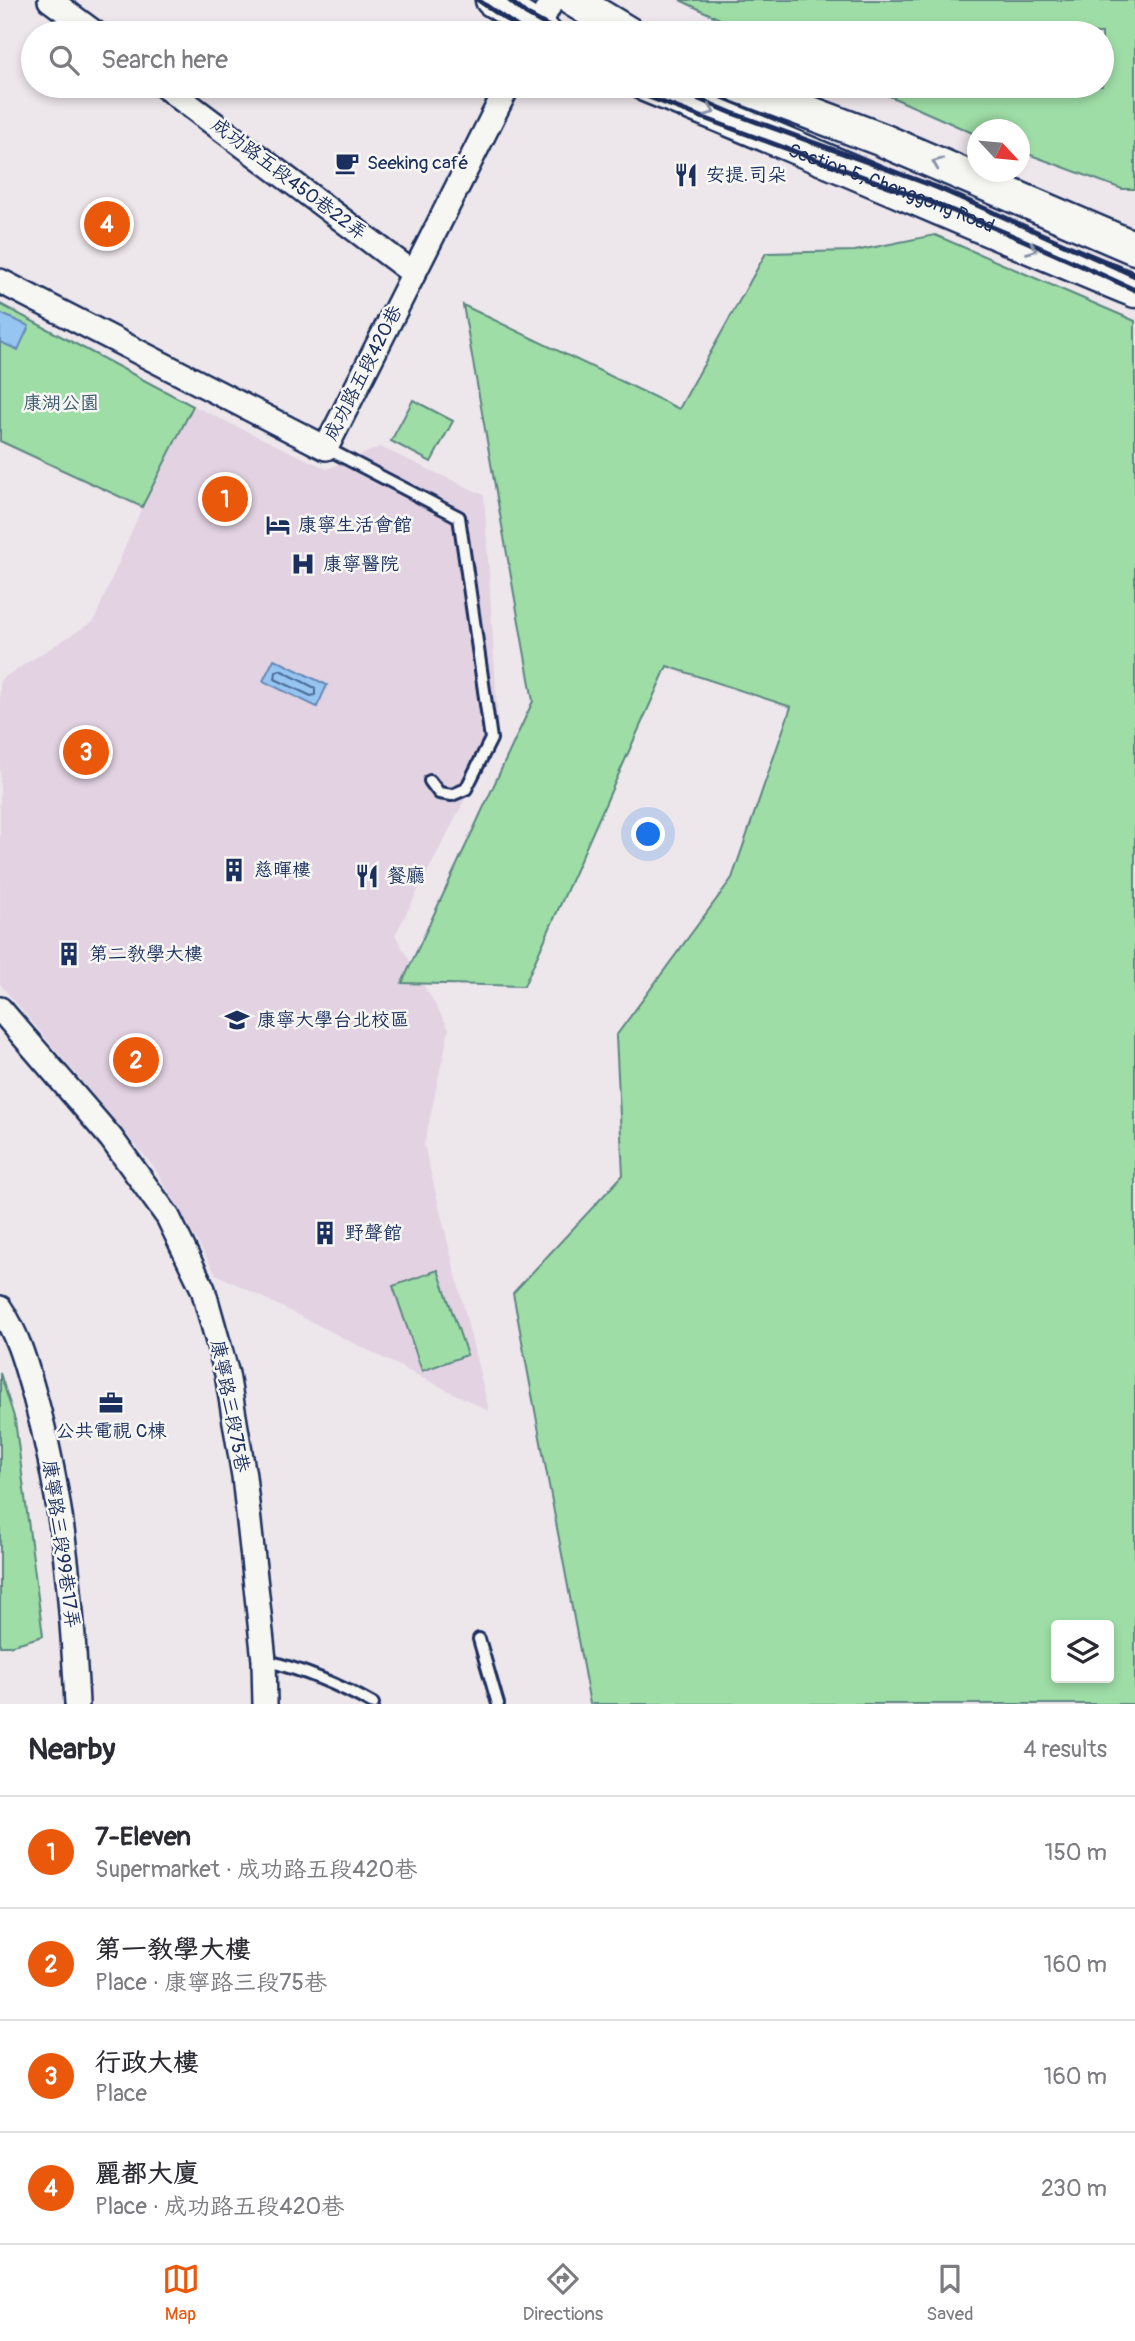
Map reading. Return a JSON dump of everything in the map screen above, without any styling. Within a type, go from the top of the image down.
[{"type":"main road","points":[[492,0],[523,21]]},
{"type":"main road","points":[[573,0],[608,21]]},
{"type":"main road","name":"Section 5, Chenggong Road","points":[[677,98],[1135,291]]},
{"type":"main road","name":"Section 5, Chenggong Road","points":[[771,98],[880,139],[1135,248]]},
{"type":"street","points":[[50,0],[79,21]]},
{"type":"street","points":[[543,21],[552,0]]},
{"type":"street","name":"成功路五段450巷22弄","points":[[180,98],[413,273]]},
{"type":"street","name":"成功路五段420巷","points":[[0,281],[326,448],[502,98]]},
{"type":"street","name":"康寧路三段75巷","points":[[0,1009],[111,1138],[168,1217],[203,1289],[229,1386],[244,1476],[264,1660],[265,1704]]},
{"type":"street","name":"康寧路三段99巷17弄","points":[[0,1308],[20,1344],[56,1485],[74,1638],[77,1704]]},
{"type":"lane","points":[[326,448],[459,517],[491,738],[466,789],[452,794],[439,793],[430,781]]},
{"type":"lane","points":[[479,1639],[498,1704]]},
{"type":"lane","points":[[264,1660],[299,1669],[341,1686],[373,1704]]},
{"type":"shaded area","name":"康寧大學台北校區","points":[[193,406],[327,469],[380,447],[484,495],[498,724],[463,803],[395,935],[449,1029],[424,1145],[489,1411],[216,1274],[154,1167],[0,984],[0,680],[94,621],[142,507]]},
{"type":"green space","points":[[680,0],[1135,0],[1135,189],[1122,189],[1030,155],[1030,119],[967,119],[967,131],[894,98],[1114,98],[1114,21],[724,21]]},
{"type":"green space","points":[[935,235],[1135,321],[1135,1704],[590,1704],[513,1293],[623,1175],[616,1036],[732,878],[791,707],[667,666],[524,986],[402,983],[533,701],[463,305],[679,409],[766,253],[855,251]]},
{"type":"green space","name":"康湖公園","points":[[0,304],[193,406],[142,507],[0,441]]},
{"type":"green space","points":[[413,400],[453,421],[431,462],[391,441]]},
{"type":"green space","points":[[438,1270],[467,1355],[422,1371],[393,1286]]},
{"type":"green space","points":[[0,1373],[15,1420],[43,1636],[9,1646],[0,1646]]},
{"type":"water","points":[[0,313],[29,326],[18,350],[0,342]]},
{"type":"water","points":[[274,659],[327,685],[317,707],[263,681]]},
{"type":"railway","points":[[478,0],[509,21]]},
{"type":"railway","points":[[509,0],[539,21]]},
{"type":"railway","points":[[652,98],[943,207],[1135,290]]},
{"type":"railway","points":[[696,98],[939,188],[1135,276]]},
{"type":"place","name":"Seeking café","points":[[347,163]]},
{"type":"place","name":"安提.司朵","points":[[686,175]]},
{"type":"place","name":"麗都大廈","points":[[107,224]]},
{"type":"place","name":"7-Eleven","points":[[225,499]]},
{"type":"place","name":"康寧生活會館","points":[[278,525]]},
{"type":"place","name":"康寧醫院","points":[[303,564]]},
{"type":"place","name":"行政大樓","points":[[86,752]]},
{"type":"place","name":"慈暉樓","points":[[234,870]]},
{"type":"place","name":"餐廳","points":[[367,876]]},
{"type":"place","name":"第二教學大樓","points":[[69,954]]},
{"type":"place","name":"康寧大學台北校區","points":[[237,1020]]},
{"type":"place","name":"第一教學大樓","points":[[136,1060]]},
{"type":"place","name":"野聲館","points":[[325,1233]]},
{"type":"place","name":"公共電視 C棟","points":[[111,1403]]}]
